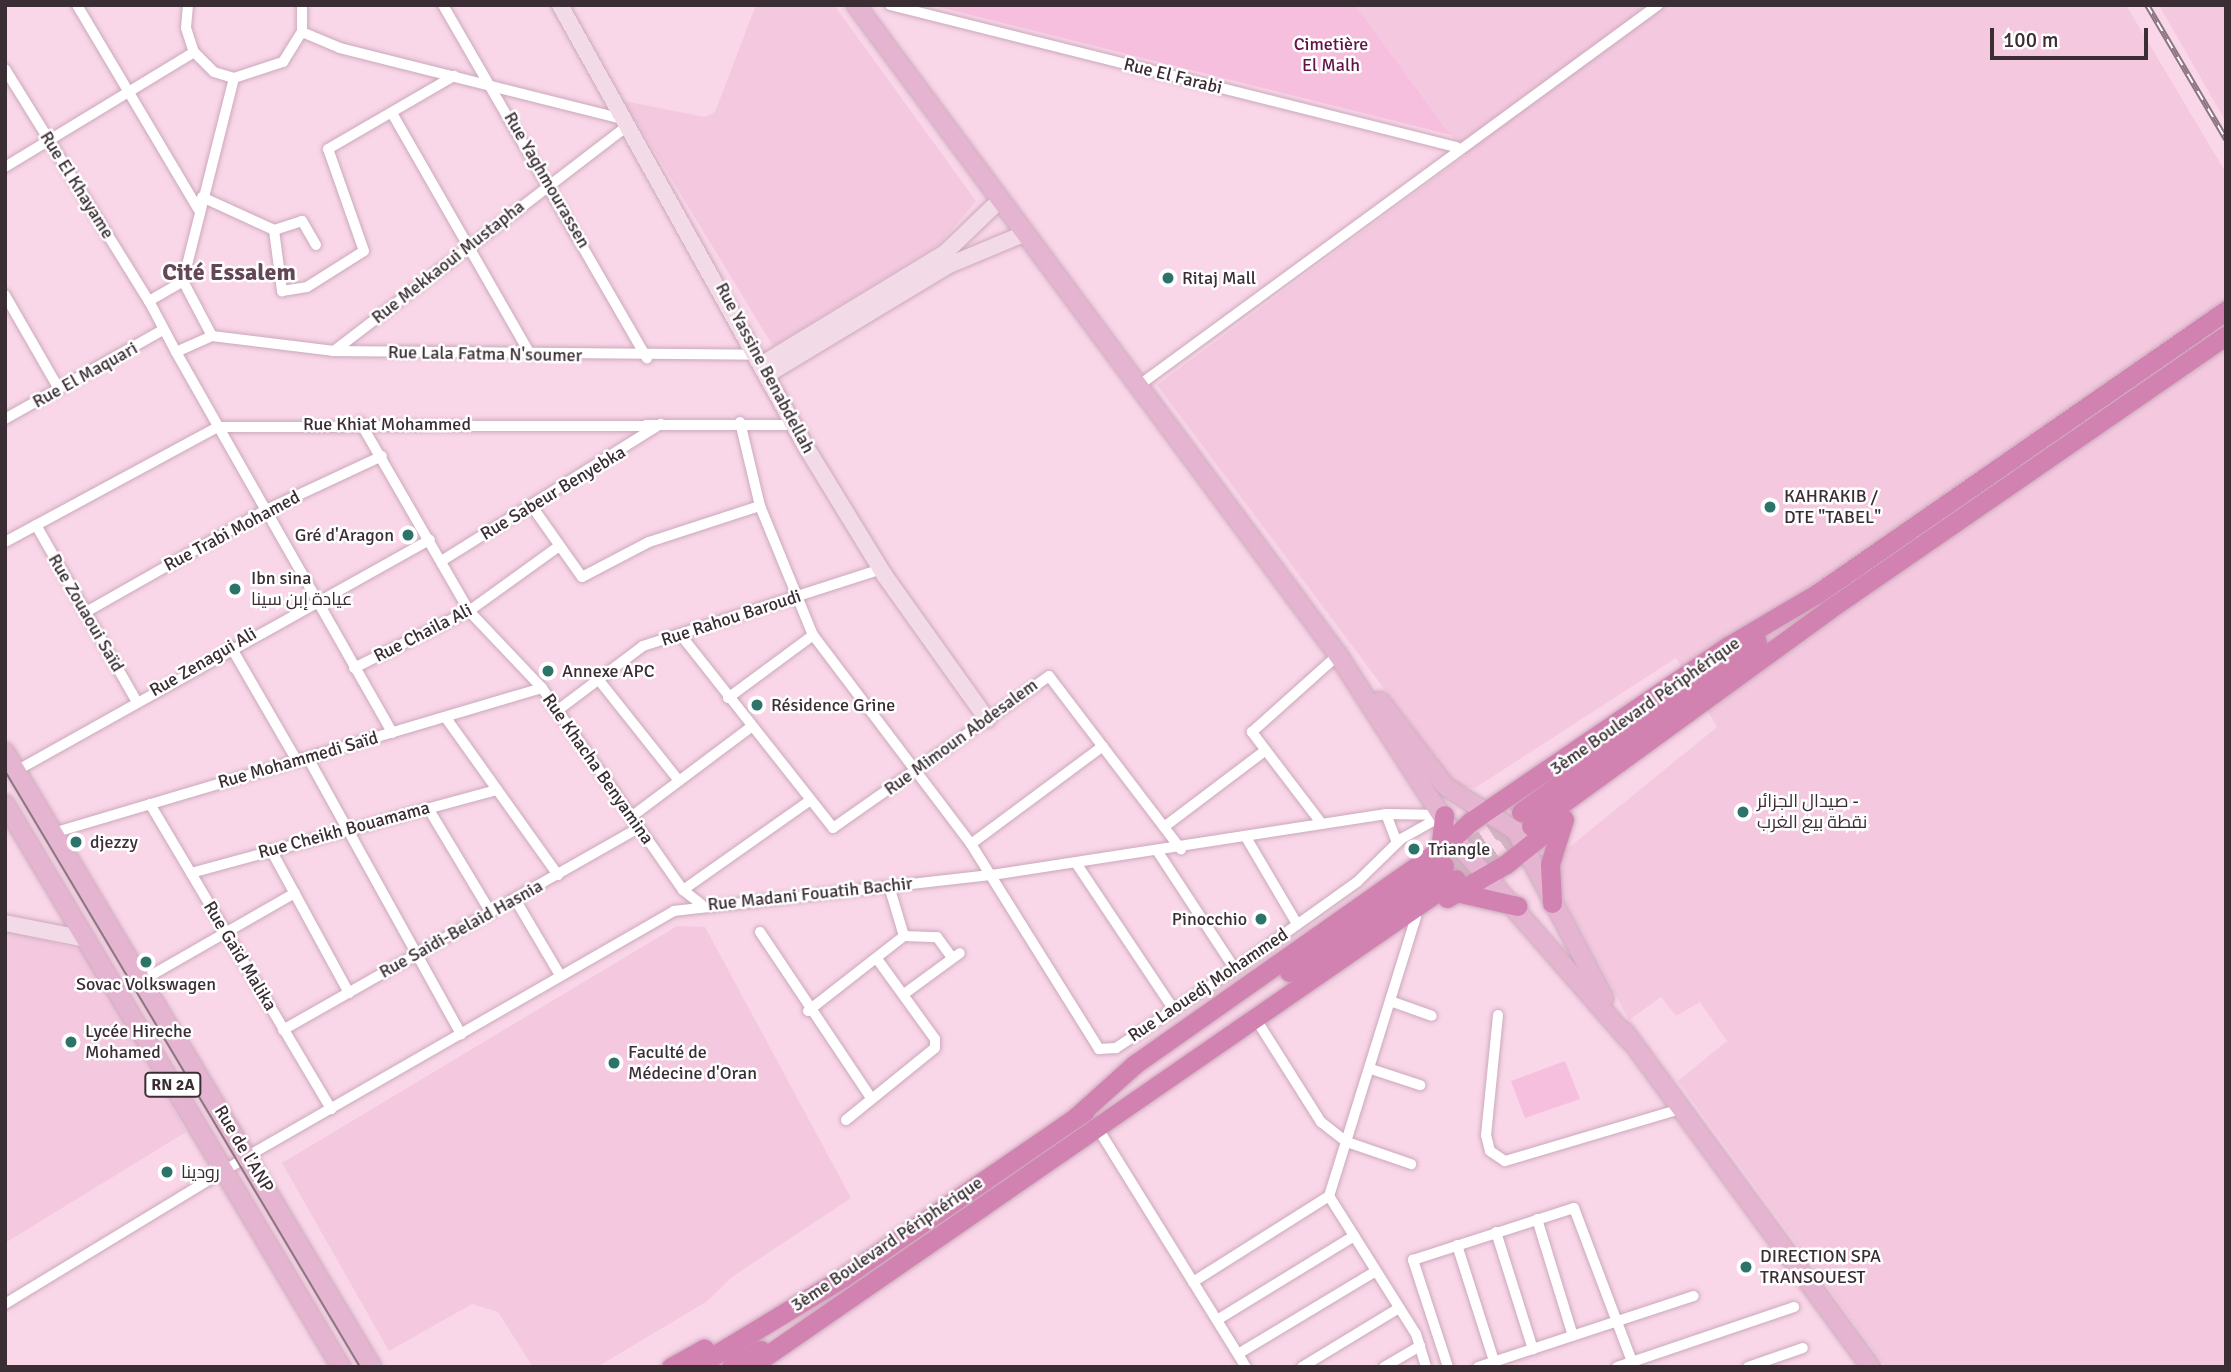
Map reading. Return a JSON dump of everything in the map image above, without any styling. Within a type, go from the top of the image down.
[{"type":"highway","name":"3ème Boulevard Périphérique","points":[[695,1367],[845,1276],[1076,1117],[1173,1037],[1449,872],[1455,836],[1721,639],[1823,601],[2226,310]]},
{"type":"highway","points":[[1526,819],[1823,601],[2177,371],[2226,335]]},
{"type":"highway","points":[[750,1367],[812,1320],[1146,1093],[1449,872],[1488,874],[1525,848],[1823,601]]},
{"type":"highway","points":[[1146,1093],[1259,1024],[1416,917],[1449,872],[1444,815]]},
{"type":"highway","points":[[1552,903],[1551,854],[1566,816]]},
{"type":"highway","points":[[1449,872],[1517,906]]},
{"type":"highway","points":[[671,1367],[845,1276]]},
{"type":"highway","name":"3ème Boulevard Périphérique","points":[[732,1367],[812,1320]]},
{"type":"main road","points":[[856,5],[1338,655],[1445,786],[1510,825],[1630,1041]]},
{"type":"main road","points":[[1338,655],[1444,815],[1455,836],[1630,1041],[1871,1367]]},
{"type":"main road","name":"Rue de l'ANP","points":[[5,752],[143,980],[341,1367]]},
{"type":"main road","name":"Rue de l'ANP","points":[[5,804],[86,939],[372,1367]]},
{"type":"street","points":[[77,5],[198,209]]},
{"type":"street","points":[[188,5],[186,28],[194,52],[214,72],[234,78],[283,62],[302,32],[302,5]]},
{"type":"street","name":"Rue Yaghmourassen","points":[[443,5],[494,87],[648,358]]},
{"type":"street","name":"Rue Yassine Benabdellah","points":[[560,5],[765,364],[797,426],[881,569],[987,719]]},
{"type":"street","name":"Rue El Farabi","points":[[890,5],[1457,148]]},
{"type":"street","points":[[1138,386],[1457,148],[1658,5]]},
{"type":"street","points":[[302,32],[340,48],[627,122]]},
{"type":"street","points":[[5,167],[194,52]]},
{"type":"street","name":"Rue El Khayame","points":[[5,69],[149,301],[264,511],[393,733]]},
{"type":"street","points":[[274,230],[285,293],[307,287],[362,254],[326,152],[454,76]]},
{"type":"street","points":[[176,352],[212,336],[183,281],[198,209],[234,78]]},
{"type":"street","points":[[392,113],[530,354]]},
{"type":"street","name":"Rue Mekkaoui Mustapha","points":[[334,351],[627,122]]},
{"type":"street","points":[[202,197],[274,230],[302,222],[316,245]]},
{"type":"street","points":[[765,364],[945,253],[1000,200]]},
{"type":"street","points":[[765,364],[949,265],[1026,233]]},
{"type":"street","points":[[149,301],[183,281]]},
{"type":"street","points":[[5,295],[60,389]]},
{"type":"street","name":"Rue El Maquari","points":[[5,419],[163,330]]},
{"type":"street","name":"Rue Lala Fatma N'soumer","points":[[212,336],[334,351],[530,354],[765,364]]},
{"type":"street","name":"Rue Khiat Mohammed","points":[[5,542],[218,427],[360,422],[740,422],[797,426]]},
{"type":"street","name":"Rue Khacha Benyamina","points":[[360,422],[443,560],[469,611],[542,688],[683,890],[701,904]]},
{"type":"street","name":"Rue Laouedj Mohammed","points":[[740,422],[760,506],[794,597],[813,635],[971,844],[1096,1047],[1112,1050],[1236,969],[1362,877],[1397,842],[1444,815]]},
{"type":"street","name":"Rue Sabeur Benyebka","points":[[443,560],[661,424]]},
{"type":"street","name":"Rue Trabi Mohamed","points":[[86,612],[264,511],[382,456]]},
{"type":"street","points":[[531,505],[559,546],[586,577],[649,542],[760,506]]},
{"type":"street","name":"Rue Zouaoui Saïd","points":[[36,525],[136,700]]},
{"type":"street","name":"Rue Zenagui Ali","points":[[16,771],[314,599],[430,540]]},
{"type":"street","name":"Rue Chaila Ali","points":[[354,667],[469,611],[559,546]]},
{"type":"street","name":"Rue Rahou Baroudi","points":[[558,710],[643,646],[881,569]]},
{"type":"street","points":[[680,634],[809,801],[683,890]]},
{"type":"street","points":[[728,698],[813,635]]},
{"type":"street","points":[[230,646],[347,828],[461,1034]]},
{"type":"street","points":[[1322,824],[1264,752],[1254,727],[1338,655]]},
{"type":"street","name":"Rue Mimoun Abdesalem","points":[[809,801],[833,828],[1049,676],[1181,849]]},
{"type":"street","points":[[598,679],[679,781]]},
{"type":"street","name":"Rue Mohammedi Saïd","points":[[53,833],[542,688]]},
{"type":"street","points":[[446,718],[558,875]]},
{"type":"street","points":[[631,817],[751,727]]},
{"type":"street","points":[[971,844],[1103,746]]},
{"type":"street","points":[[1164,827],[1264,752]]},
{"type":"street","name":"Rue Cheikh Bouamama","points":[[191,873],[347,828],[497,790]]},
{"type":"street","name":"Rue Gaïd Malika","points":[[150,804],[331,1109]]},
{"type":"street","points":[[428,808],[491,913]]},
{"type":"street","points":[[1386,814],[1397,842]]},
{"type":"street","name":"Rue Madani Fouatih Bachir","points":[[5,1304],[236,1163],[674,911],[701,904],[992,875],[1247,839],[1386,814],[1444,815]]},
{"type":"street","name":"Rue Saidi-Belaid Hasnia","points":[[284,1030],[639,828]]},
{"type":"street","points":[[1247,839],[1297,924]]},
{"type":"street","points":[[271,850],[349,993]]},
{"type":"street","points":[[1158,852],[1236,969]]},
{"type":"street","points":[[1076,863],[1174,1010]]},
{"type":"street","points":[[889,886],[904,936]]},
{"type":"street","points":[[143,980],[295,893]]},
{"type":"street","points":[[515,899],[561,975]]},
{"type":"street","points":[[1193,1282],[1329,1196],[1392,1002],[1416,917]]},
{"type":"street","points":[[5,923],[86,939]]},
{"type":"street","points":[[760,932],[808,1011],[871,1098]]},
{"type":"street","points":[[808,1011],[904,936],[937,936],[956,955],[904,994]]},
{"type":"street","points":[[846,1120],[935,1048],[904,994],[877,959]]},
{"type":"street","points":[[1392,1002],[1432,1016]]},
{"type":"street","points":[[1498,1015],[1486,1135],[1490,1151],[1505,1161],[1681,1109]]},
{"type":"street","points":[[1259,1024],[1321,1122],[1347,1142],[1411,1164]]},
{"type":"street","points":[[1371,1069],[1420,1084]]},
{"type":"street","points":[[1097,1127],[1246,1367]]},
{"type":"street","points":[[1329,1196],[1399,1308],[1420,1346],[1426,1367]]},
{"type":"street","points":[[1448,1367],[1413,1260],[1536,1219],[1578,1209],[1633,1364]]},
{"type":"street","points":[[1536,1219],[1573,1336]]},
{"type":"street","points":[[1496,1232],[1533,1349]]},
{"type":"street","points":[[1217,1320],[1354,1236]]},
{"type":"street","points":[[1457,1245],[1494,1361]]},
{"type":"street","points":[[1238,1354],[1376,1271]]},
{"type":"street","points":[[1478,1367],[1694,1296]]},
{"type":"street","points":[[1617,1367],[1633,1364],[1794,1307]]},
{"type":"street","points":[[1302,1367],[1399,1308]]},
{"type":"street","points":[[1384,1367],[1420,1346]]},
{"type":"street","points":[[1748,1367],[1803,1348]]},
{"type":"shaded area","points":[[756,5],[834,5],[976,201],[941,243],[773,346],[624,101],[705,117],[715,112]]},
{"type":"shaded area","points":[[1355,5],[2126,5],[2226,173],[2226,1367],[1886,1367],[1678,1081],[1727,1041],[1700,1002],[1676,1016],[1661,997],[1629,1020],[1559,888],[1561,854],[1717,727],[1676,658],[1475,788],[1457,786],[1157,385],[1466,155]]},
{"type":"shaded area","points":[[2159,5],[2226,5],[2226,122]]},
{"type":"shaded area","name":"Faculté de Médecine d'Oran","points":[[677,926],[705,927],[851,1198],[732,1277],[706,1302],[597,1367],[533,1367],[498,1312],[472,1304],[389,1351],[282,1163]]},
{"type":"shaded area","name":"Lycée Hireche Mohamed","points":[[5,931],[87,951],[186,1132],[5,1243]]},
{"type":"green space","name":"Cimetière El Malh","points":[[931,5],[1355,5],[1451,135]]},
{"type":"green space","points":[[1565,1061],[1580,1099],[1525,1118],[1511,1081]]},
{"type":"tunnel","points":[[1444,866],[1517,815]]},
{"type":"tunnel","points":[[1456,879],[1531,826]]},
{"type":"tram line","points":[[5,771],[360,1367]]},
{"type":"railway","points":[[2147,5],[2226,139]]},
{"type":"place","name":"Ritaj Mall","points":[[1168,278]]},
{"type":"place","name":"KAHRAKIB / DTE \"TABEL\"","points":[[1770,507]]},
{"type":"place","name":"Gré d'Aragon","points":[[408,535]]},
{"type":"place","name":"Ibn sina عيادة إبن سينا","points":[[235,589]]},
{"type":"place","name":"Annexe APC","points":[[548,671]]},
{"type":"place","name":"Résidence Grine","points":[[757,705]]},
{"type":"place","name":"صيدال الجزائر - نقطة بيع الغرب","points":[[1743,812]]},
{"type":"place","name":"djezzy","points":[[76,842]]},
{"type":"place","name":"Triangle","points":[[1414,849]]},
{"type":"place","name":"Pinocchio","points":[[1261,919]]},
{"type":"place","name":"Sovac Volkswagen","points":[[146,962]]},
{"type":"place","name":"Lycée Hireche Mohamed","points":[[71,1042]]},
{"type":"place","name":"Faculté de Médecine d'Oran","points":[[614,1063]]},
{"type":"place","name":"رودينا","points":[[167,1172]]},
{"type":"place","name":"DIRECTION SPA TRANSOUEST","points":[[1746,1267]]},
{"type":"district","name":"Cité Essalem","points":[[229,273]]}]
